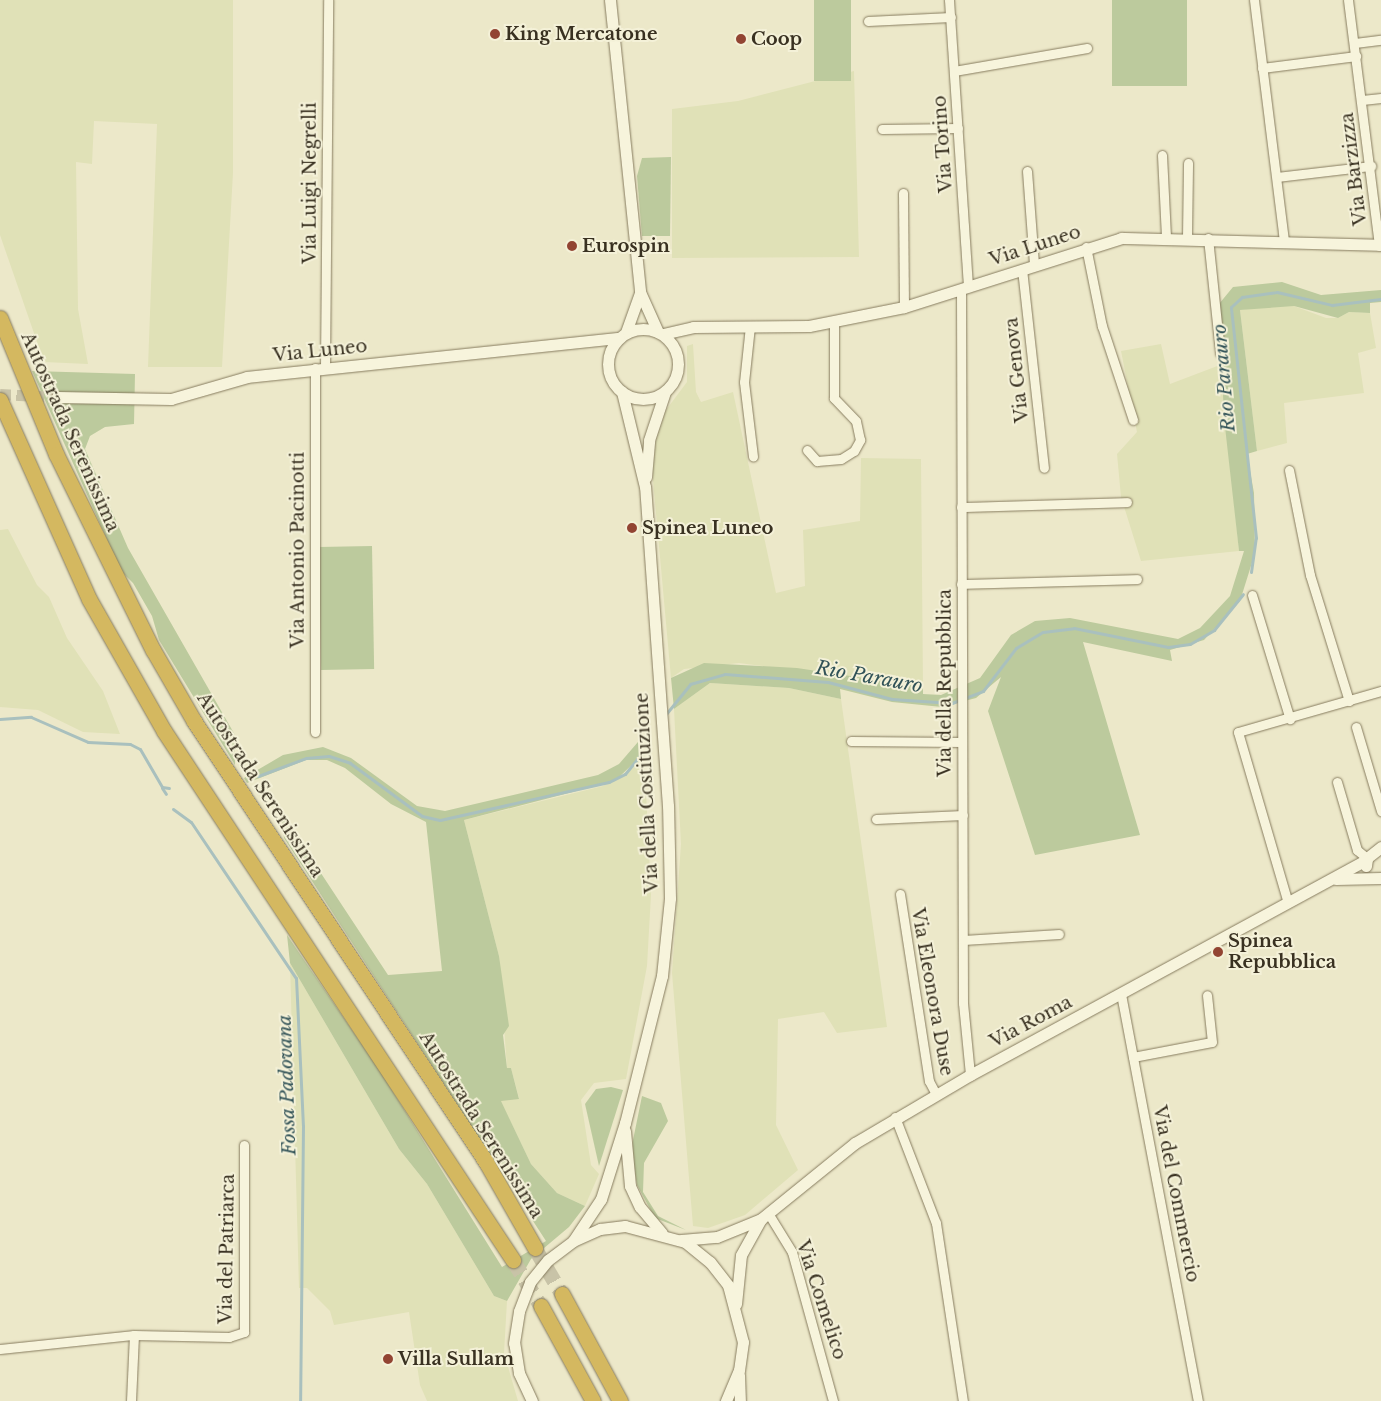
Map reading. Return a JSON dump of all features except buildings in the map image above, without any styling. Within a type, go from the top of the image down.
[{"type":"highway","name":"Autostrada Serenissima","points":[[0,318],[56,454],[153,650],[194,721],[486,1162],[535,1248]]},
{"type":"highway","points":[[0,400],[89,599],[164,731],[514,1260]]},
{"type":"highway","points":[[562,1294],[620,1401]]},
{"type":"highway","points":[[541,1306],[593,1401]]},
{"type":"street","name":"Via Luigi Negrelli","points":[[320,367],[328,0]]},
{"type":"street","points":[[590,344],[608,364],[614,384],[622,392],[644,400],[665,392],[678,374],[677,351],[661,333],[640,292],[610,0]]},
{"type":"street","name":"Via Torino","points":[[949,0],[958,128],[965,288]]},
{"type":"street","points":[[1254,0],[1284,242]]},
{"type":"street","name":"Via Barzizza","points":[[1348,0],[1380,246]]},
{"type":"street","points":[[868,21],[950,17]]},
{"type":"street","points":[[1354,42],[1381,40]]},
{"type":"street","points":[[954,71],[1087,48]]},
{"type":"street","points":[[1262,68],[1356,56]]},
{"type":"street","points":[[1362,100],[1381,98]]},
{"type":"street","points":[[882,129],[958,128]]},
{"type":"street","points":[[1162,155],[1166,237]]},
{"type":"street","points":[[1187,237],[1188,163]]},
{"type":"street","points":[[1277,177],[1371,166]]},
{"type":"street","points":[[1027,171],[1034,265]]},
{"type":"street","points":[[903,193],[904,307]]},
{"type":"street","name":"Via Luneo","points":[[661,333],[705,327],[834,321],[904,307],[1121,238],[1187,237],[1380,246]]},
{"type":"street","points":[[1208,238],[1220,353]]},
{"type":"street","points":[[1086,248],[1102,326],[1133,420]]},
{"type":"street","name":"Via Genova","points":[[1022,269],[1044,468]]},
{"type":"street","name":"Via della Repubblica","points":[[965,288],[961,507],[963,1003],[970,1075]]},
{"type":"street","points":[[608,364],[623,335],[640,292]]},
{"type":"street","points":[[807,450],[817,461],[841,460],[854,452],[860,440],[856,421],[834,398],[834,321]]},
{"type":"street","points":[[750,326],[744,382],[753,456]]},
{"type":"street","name":"Via Luneo","points":[[677,351],[685,337],[705,327]]},
{"type":"street","points":[[623,335],[644,328],[661,333]]},
{"type":"street","name":"Via Luneo","points":[[57,397],[172,399],[241,378],[320,367],[590,344],[623,335]]},
{"type":"street","name":"Via Antonio Pacinotti","points":[[314,732],[320,367]]},
{"type":"street","name":"Via della Costituzione","points":[[622,392],[645,487]]},
{"type":"street","name":"Via della Costituzione","points":[[573,1241],[601,1199],[625,1124],[657,1005],[670,898],[668,806],[645,487],[649,440],[665,392]]},
{"type":"street","points":[[1289,470],[1310,574],[1349,701]]},
{"type":"street","points":[[961,507],[1127,502]]},
{"type":"street","points":[[961,584],[1137,579]]},
{"type":"street","points":[[1252,595],[1290,719]]},
{"type":"street","points":[[1288,903],[1238,732],[1290,719],[1381,691]]},
{"type":"street","points":[[1356,726],[1381,811]]},
{"type":"street","points":[[851,741],[962,742]]},
{"type":"street","points":[[1337,782],[1357,850],[1366,859]]},
{"type":"street","points":[[876,819],[963,815]]},
{"type":"street","name":"Via Roma","points":[[764,1216],[841,1153],[895,1117],[1332,880],[1366,859],[1381,846]]},
{"type":"street","name":"Via Roma","points":[[1366,859],[1366,870],[1378,878]]},
{"type":"street","name":"Via Roma","points":[[1332,880],[1378,878]]},
{"type":"street","name":"Via Eleonora Duse","points":[[900,894],[929,1081],[936,1094]]},
{"type":"street","points":[[964,940],[1059,934]]},
{"type":"street","name":"Via del Commercio","points":[[1121,994],[1198,1401]]},
{"type":"street","points":[[1133,1057],[1212,1042],[1207,995]]},
{"type":"street","points":[[895,1117],[936,1223],[963,1401]]},
{"type":"street","points":[[625,1124],[630,1186],[643,1212],[662,1232]]},
{"type":"street","name":"Via del Patriarca","points":[[0,1349],[134,1335],[229,1337],[244,1332],[244,1145]]},
{"type":"street","points":[[681,1240],[717,1237],[764,1216]]},
{"type":"street","points":[[736,1304],[741,1255],[764,1216]]},
{"type":"street","name":"Via Comelico","points":[[764,1216],[792,1252],[833,1401]]},
{"type":"street","points":[[527,1401],[514,1344],[523,1296],[545,1263],[573,1241],[616,1226],[662,1232],[681,1240],[716,1268],[736,1304],[743,1338],[739,1370],[740,1401]]},
{"type":"street","points":[[131,1401],[134,1335]]},
{"type":"street","points":[[726,1401],[739,1370]]},
{"type":"street","points":[[523,1384],[532,1401]]},
{"type":"green space","points":[[0,0],[233,0],[233,173],[222,367],[148,367],[157,124],[94,121],[92,164],[76,162],[78,309],[88,364],[44,362],[0,235]]},
{"type":"green space","points":[[814,0],[851,0],[851,81],[814,81]]},
{"type":"green space","points":[[1112,0],[1187,0],[1187,86],[1112,86]]},
{"type":"green space","points":[[854,71],[859,257],[672,258],[672,109],[738,101]]},
{"type":"green space","points":[[671,157],[670,236],[642,236],[637,176],[642,158]]},
{"type":"green space","points":[[1282,282],[1321,295],[1381,290],[1381,302],[1370,303],[1370,313],[1349,312],[1338,318],[1294,306],[1240,310],[1257,451],[1247,454],[1254,493],[1255,553],[1240,601],[1204,640],[1170,650],[1172,661],[1083,642],[1140,835],[1035,855],[988,711],[1001,677],[976,698],[942,707],[892,702],[840,689],[841,699],[789,688],[710,683],[674,709],[671,678],[704,663],[797,668],[923,687],[923,694],[941,695],[980,678],[1011,635],[1035,621],[1070,618],[1178,639],[1200,628],[1230,596],[1244,551],[1239,551],[1224,418],[1219,304],[1233,287]]},
{"type":"green space","points":[[1275,305],[1294,306],[1326,318],[1338,318],[1349,312],[1370,313],[1376,348],[1358,353],[1364,393],[1284,403],[1287,443],[1257,451],[1240,310]]},
{"type":"green space","points":[[693,344],[696,392],[701,402],[733,392],[776,593],[805,586],[803,530],[860,521],[861,458],[921,459],[923,687],[739,663],[684,669],[671,678],[652,469],[654,436],[663,414],[687,382],[687,346]]},
{"type":"green space","points":[[1161,344],[1170,384],[1220,365],[1239,551],[1141,561],[1121,497],[1117,454],[1137,432],[1121,351]]},
{"type":"green space","points":[[32,371],[135,374],[134,424],[105,427],[90,436],[85,449],[128,548],[235,735],[235,765],[159,640],[152,616],[133,583],[121,571]]},
{"type":"green space","points":[[8,529],[37,585],[49,597],[67,638],[103,691],[120,734],[83,732],[38,710],[0,707],[0,530]]},
{"type":"green space","points":[[372,546],[374,669],[321,670],[319,547]]},
{"type":"green space","points":[[710,683],[789,688],[841,699],[887,1027],[837,1033],[824,1012],[778,1019],[776,1125],[798,1170],[745,1215],[708,1228],[693,1226],[672,973],[681,844],[674,709]]},
{"type":"green space","points":[[644,735],[641,756],[615,781],[464,820],[499,956],[509,1026],[503,1035],[507,1068],[511,1068],[519,1099],[501,1101],[531,1164],[557,1193],[585,1206],[569,1227],[531,1259],[507,1301],[494,1296],[427,1184],[399,1149],[290,963],[287,935],[380,1071],[502,1267],[546,1241],[284,838],[280,811],[388,975],[442,971],[426,822],[391,804],[345,768],[327,760],[306,760],[247,783],[244,778],[283,755],[323,747],[351,758],[417,806],[445,811],[598,775],[619,764]]},
{"type":"green space","points":[[644,750],[651,895],[647,966],[626,1079],[594,1083],[581,1100],[591,1165],[599,1174],[585,1206],[557,1193],[531,1164],[500,1100],[519,1098],[511,1068],[507,1068],[499,956],[464,820],[603,786],[627,773]]},
{"type":"green space","points":[[290,963],[399,1149],[427,1184],[494,1296],[507,1301],[504,1353],[518,1401],[427,1401],[420,1385],[409,1312],[334,1325],[330,1311],[307,1288],[299,1288]]},
{"type":"green space","points":[[611,1087],[623,1090],[599,1166],[585,1104],[596,1089]]},
{"type":"green space","points":[[642,1096],[661,1103],[668,1121],[644,1163],[643,1192],[658,1216],[686,1230],[655,1218],[637,1185],[631,1150]]},
{"type":"waterway","name":"Rio Parauro","points":[[1251,572],[1256,538],[1231,307],[1242,297],[1277,292],[1332,305],[1381,299]]},
{"type":"waterway","name":"Rio Parauro","points":[[666,714],[690,684],[725,674],[828,682],[892,699],[952,703],[983,691],[1016,648],[1043,632],[1074,628],[1168,647],[1190,644],[1214,630],[1243,594]]},
{"type":"waterway","name":"Rio Parauro","points":[[0,719],[31,717],[88,742],[130,744],[140,749],[162,787],[169,788]]},
{"type":"waterway","name":"Rio Parauro","points":[[258,776],[306,758],[329,756],[350,763],[422,816],[440,820],[609,782],[625,774],[641,754]]},
{"type":"waterway","name":"Fossa Padovana","points":[[162,788],[166,794]]},
{"type":"waterway","name":"Fossa Padovana","points":[[173,809],[191,822],[296,978],[303,1126],[300,1401]]},
{"type":"tunnel","points":[[0,394],[57,397]]},
{"type":"tunnel","points":[[535,1248],[562,1294]]},
{"type":"tunnel","points":[[513,1260],[541,1306]]},
{"type":"place","name":"King Mercatone","points":[[495,34]]},
{"type":"place","name":"Coop","points":[[741,39]]},
{"type":"place","name":"Eurospin","points":[[572,246]]},
{"type":"place","name":"Spinea Luneo","points":[[632,528]]},
{"type":"place","name":"Spinea Repubblica","points":[[1218,952]]},
{"type":"place","name":"Villa Sullam","points":[[388,1359]]}]
